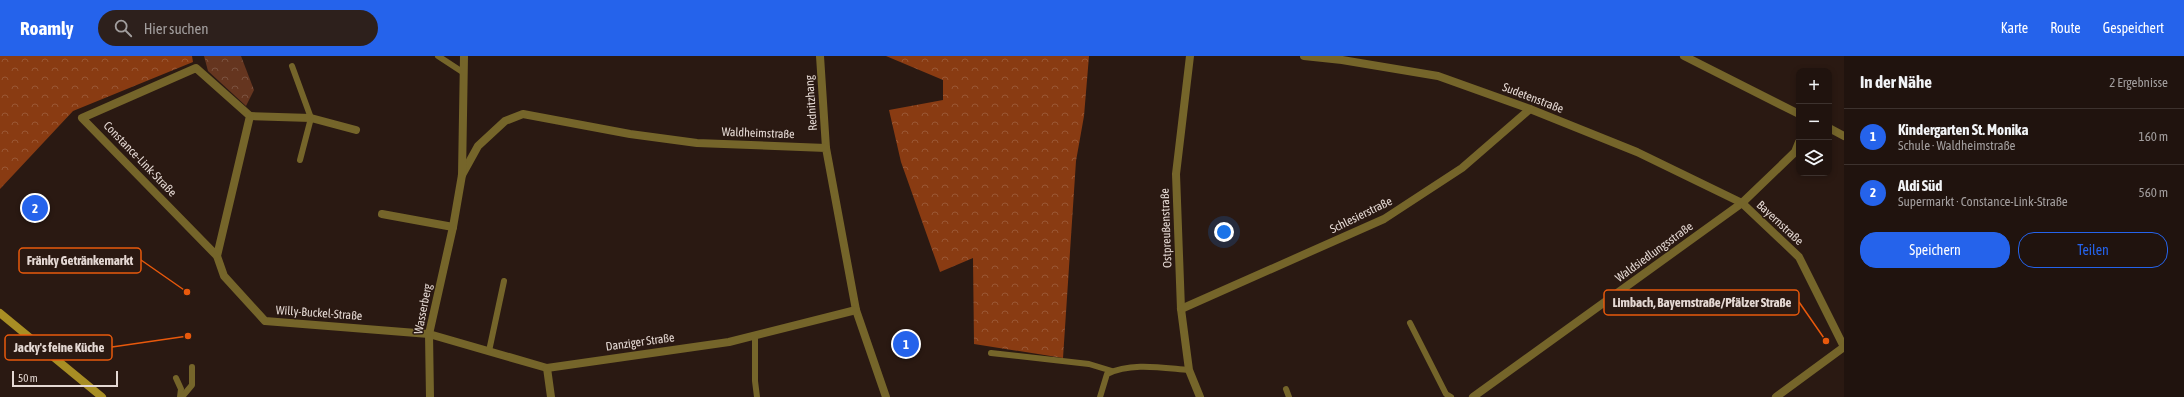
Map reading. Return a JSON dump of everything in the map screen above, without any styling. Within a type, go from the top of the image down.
[{"type":"main road","points":[[0,313],[102,397]]},
{"type":"street","name":"Wasserberg","points":[[430,397],[429,334],[453,227],[462,175],[464,56]]},
{"type":"street","name":"Rednitzhang","points":[[820,56],[826,148]]},
{"type":"street","name":"Ostpreußenstraße","points":[[1190,56],[1176,174],[1181,309],[1189,370],[1200,397]]},
{"type":"street","name":"Sudetenstraße","points":[[1304,56],[1342,60],[1438,76],[1530,109],[1637,152],[1742,203]]},
{"type":"street","points":[[1684,56],[1796,112]]},
{"type":"street","name":"Constance-Link-Straße","points":[[217,256],[82,118],[196,68],[250,116]]},
{"type":"street","name":"Schlesierstraße","points":[[1181,309],[1384,219],[1462,168],[1530,109]]},
{"type":"street","name":"Waldheimstraße","points":[[462,175],[478,146],[505,121],[523,114],[630,134],[696,143],[826,148]]},
{"type":"street","points":[[217,256],[250,116],[311,118],[356,130]]},
{"type":"street","points":[[1832,130],[1844,136]]},
{"type":"street","points":[[826,148],[856,310],[886,397]]},
{"type":"street","name":"Waldsiedlungsstraße","points":[[1473,397],[1742,203],[1796,150]]},
{"type":"street","name":"Bayernstraße","points":[[1742,203],[1799,257],[1844,347]]},
{"type":"street","points":[[382,214],[453,227]]},
{"type":"street","name":"Willy-Buckel-Straße","points":[[217,256],[224,276],[265,321],[429,334]]},
{"type":"street","name":"Danziger Straße","points":[[429,334],[547,368],[729,342],[856,310]]},
{"type":"street","points":[[1776,397],[1844,347]]},
{"type":"street","points":[[547,368],[551,397]]},
{"type":"lane","points":[[438,56],[464,73]]},
{"type":"lane","points":[[292,66],[311,118],[300,160]]},
{"type":"lane","points":[[489,351],[504,280]]},
{"type":"lane","points":[[1410,323],[1446,394],[1451,397]]},
{"type":"lane","points":[[755,335],[755,381],[757,397]]},
{"type":"lane","points":[[991,353],[1089,364],[1112,372]]},
{"type":"lane","points":[[181,397],[192,385],[192,367]]},
{"type":"lane","points":[[1100,397],[1104,379],[1107,374],[1117,369],[1154,367],[1189,370]]},
{"type":"lane","points":[[176,378],[181,389],[181,397]]},
{"type":"lane","points":[[1286,389],[1289,397]]},
{"type":"green space","points":[[0,56],[192,56],[193,62],[73,111],[0,189]]},
{"type":"green space","points":[[204,56],[241,56],[254,90],[246,106],[208,71]]},
{"type":"green space","points":[[886,56],[1089,56],[1084,116],[1076,161],[1063,358],[974,344],[973,258],[940,272],[901,162],[889,110],[943,100],[943,80]]},
{"type":"place","name":"Aldi Süd","points":[[35,208]]},
{"type":"place","name":"Fränky Getränkemarkt","points":[[187,292]]},
{"type":"place","name":"Jacky's feine Küche","points":[[188,336]]},
{"type":"place","name":"Limbach, Bayernstraße/Pfälzer Straße","points":[[1826,341]]},
{"type":"place","name":"Kindergarten St. Monika","points":[[906,344]]}]
